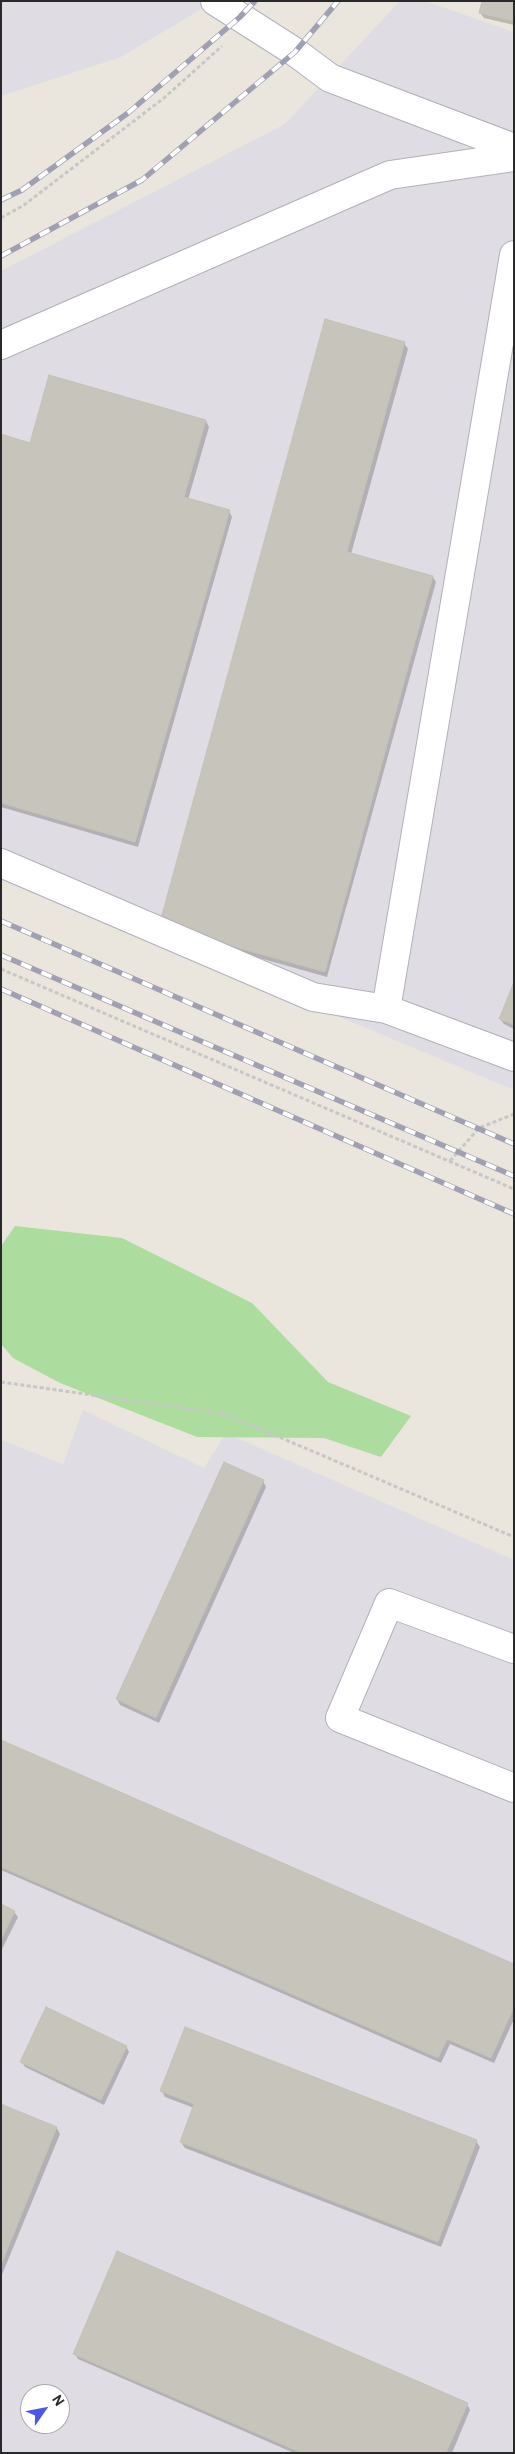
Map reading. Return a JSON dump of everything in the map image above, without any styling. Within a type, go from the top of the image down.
[{"type":"lane","points":[[215,1],[330,78],[514,148]]},
{"type":"lane","points":[[1,346],[390,175],[514,157]]},
{"type":"lane","points":[[386,1009],[514,255]]},
{"type":"lane","points":[[1,863],[313,998],[386,1009],[514,1057]]},
{"type":"lane","points":[[514,1650],[389,1603],[340,1718],[514,1788]]},
{"type":"path","points":[[1,218],[24,205],[164,98],[249,22]]},
{"type":"path","points":[[1,969],[514,1189]]},
{"type":"path","points":[[449,1162],[479,1128],[514,1114]]},
{"type":"path","points":[[1,1382],[225,1414],[514,1537]]},
{"type":"shaded area","points":[[1,1],[215,1],[121,57],[1,96]]},
{"type":"shaded area","points":[[400,1],[425,1],[514,32],[514,1090],[1,875],[1,271],[285,124]]},
{"type":"shaded area","points":[[83,1410],[204,1468],[226,1433],[514,1560],[514,2453],[1,2453],[1,1440],[63,1464]]},
{"type":"green space","points":[[15,1226],[122,1238],[252,1303],[328,1382],[411,1416],[381,1457],[324,1438],[197,1437],[60,1383],[13,1358],[1,1344],[1,1246]]},
{"type":"building","points":[[482,1],[514,1],[514,21],[479,13]]},
{"type":"building","points":[[325,319],[405,342],[347,552],[433,576],[325,972],[159,926]]},
{"type":"building","points":[[49,375],[206,420],[184,497],[230,510],[135,842],[1,803],[1,434],[30,443]]},
{"type":"building","points":[[514,982],[514,1025],[499,1019]]},
{"type":"building","points":[[224,1462],[264,1480],[156,1718],[116,1699]]},
{"type":"building","points":[[1,1740],[514,1964],[514,2007],[491,2058],[447,2039],[438,2058],[1,1867]]},
{"type":"building","points":[[1,1904],[15,1911],[1,1940]]},
{"type":"building","points":[[46,2007],[127,2046],[101,2100],[20,2062]]},
{"type":"building","points":[[185,2027],[477,2140],[438,2242],[180,2142],[194,2104],[160,2091]]},
{"type":"building","points":[[1,2104],[57,2127],[1,2265]]},
{"type":"building","points":[[117,2251],[468,2403],[446,2453],[302,2453],[73,2354]]},
{"type":"railway","points":[[1,200],[22,190],[128,113],[240,17],[255,1]]},
{"type":"railway","points":[[1,256],[142,180],[295,52],[338,1]]},
{"type":"railway","points":[[1,921],[514,1144]]},
{"type":"railway","points":[[1,955],[514,1176]]},
{"type":"railway","points":[[1,989],[514,1214]]}]
